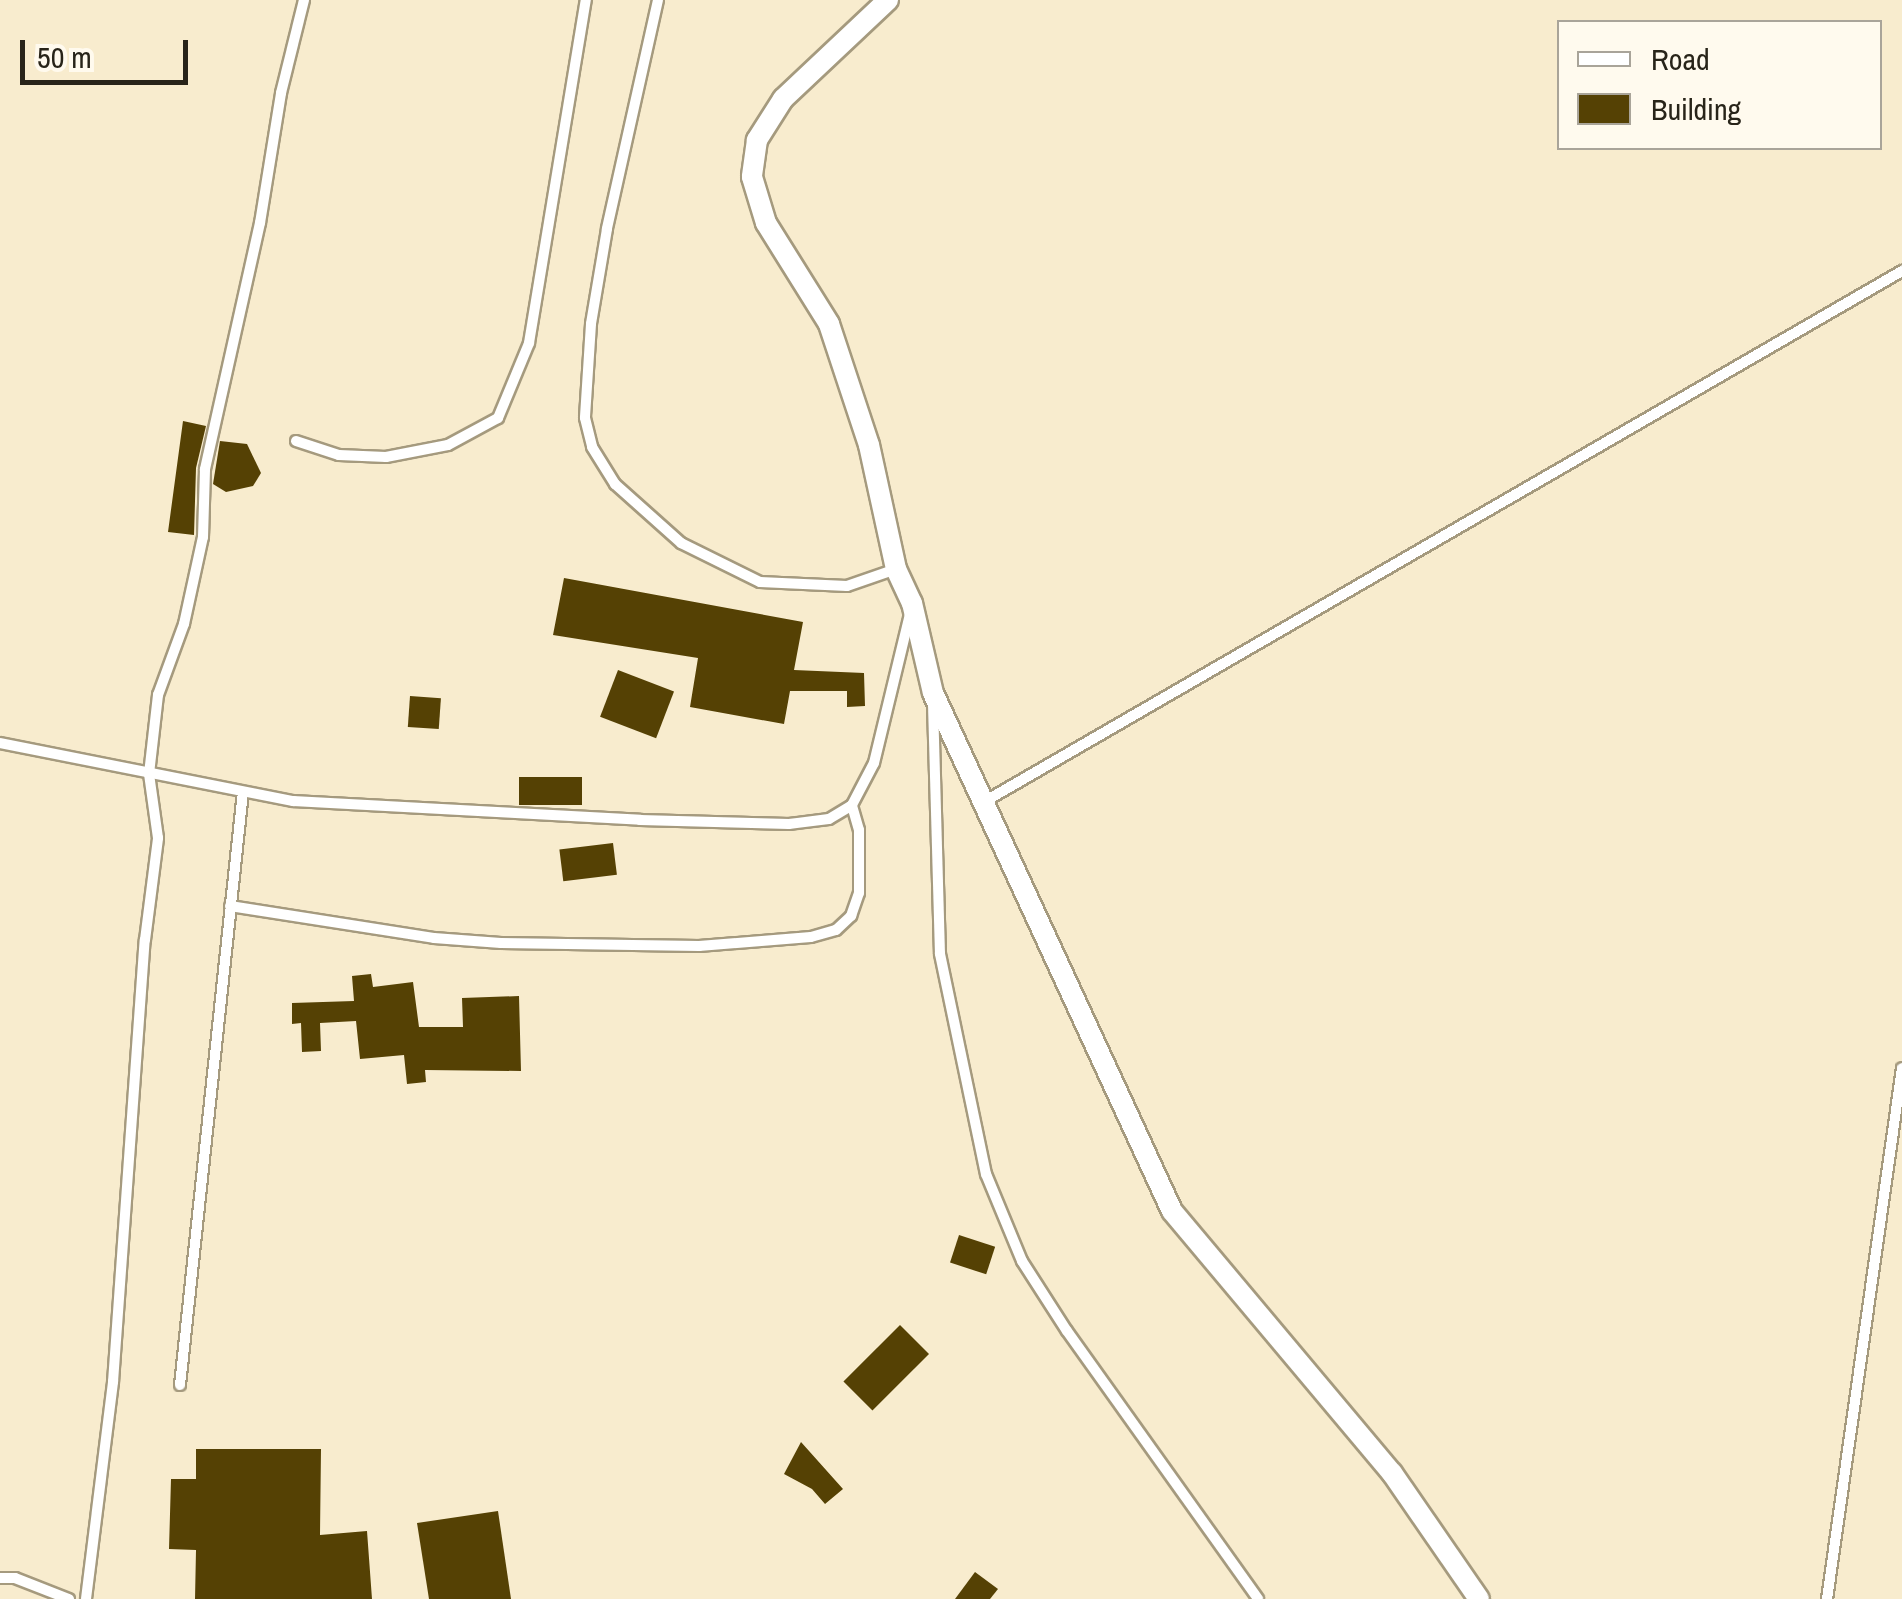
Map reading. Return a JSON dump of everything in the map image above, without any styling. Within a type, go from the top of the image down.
[{"type":"street","points":[[888,0],[783,99],[758,140],[752,177],[766,223],[829,324],[869,445],[896,569],[912,603],[932,693],[1172,1211],[1392,1473],[1479,1599]]},
{"type":"lane","points":[[86,1599],[114,1382],[145,940],[158,838],[149,774],[158,696],[184,624],[203,537],[205,469],[260,223],[281,93],[304,0]]},
{"type":"lane","points":[[296,441],[338,455],[386,456],[448,446],[498,418],[529,344],[586,0]]},
{"type":"lane","points":[[658,0],[590,324],[585,418],[592,446],[615,484],[681,543],[760,582],[847,586],[896,569]]},
{"type":"lane","points":[[981,803],[1902,271]]},
{"type":"lane","points":[[0,743],[293,801],[444,812],[789,824],[829,819],[852,804],[874,763],[912,603]]},
{"type":"lane","points":[[932,693],[940,954],[960,1072],[986,1174],[1022,1261],[1258,1599]]},
{"type":"lane","points":[[180,1385],[243,792]]},
{"type":"lane","points":[[230,906],[434,938],[501,943],[698,946],[811,937],[836,930],[851,916],[859,893],[860,846],[852,804]]},
{"type":"lane","points":[[1827,1599],[1902,1068]]},
{"type":"lane","points":[[0,1578],[15,1578],[69,1599]]},
{"type":"building","points":[[183,421],[206,426],[196,468],[194,535],[168,532]]},
{"type":"building","points":[[220,441],[247,444],[261,473],[253,486],[226,492],[213,484]]},
{"type":"building","points":[[564,578],[803,622],[794,670],[864,673],[865,706],[847,707],[847,691],[790,691],[784,724],[690,707],[698,658],[553,635]]},
{"type":"building","points":[[618,670],[674,692],[656,738],[600,717]]},
{"type":"building","points":[[410,696],[441,698],[439,729],[408,727]]},
{"type":"building","points":[[519,777],[582,777],[582,805],[519,805]]},
{"type":"building","points":[[613,843],[617,875],[563,881],[559,850]]},
{"type":"building","points":[[371,974],[373,987],[413,982],[419,1027],[463,1027],[462,998],[519,996],[521,1071],[425,1070],[426,1082],[407,1084],[404,1055],[360,1059],[356,1021],[320,1023],[321,1051],[302,1052],[301,1023],[292,1024],[292,1003],[354,1001],[352,976]]},
{"type":"building","points":[[959,1235],[995,1247],[986,1274],[950,1263]]},
{"type":"building","points":[[900,1325],[929,1354],[872,1411],[843,1382]]},
{"type":"building","points":[[801,1442],[843,1489],[825,1504],[812,1489],[784,1474]]},
{"type":"building","points":[[196,1449],[321,1449],[320,1535],[367,1531],[372,1599],[195,1599],[196,1550],[169,1549],[171,1479],[196,1479]]},
{"type":"building","points":[[498,1511],[511,1599],[429,1599],[417,1523]]},
{"type":"building","points":[[975,1572],[998,1589],[990,1599],[955,1599]]}]
